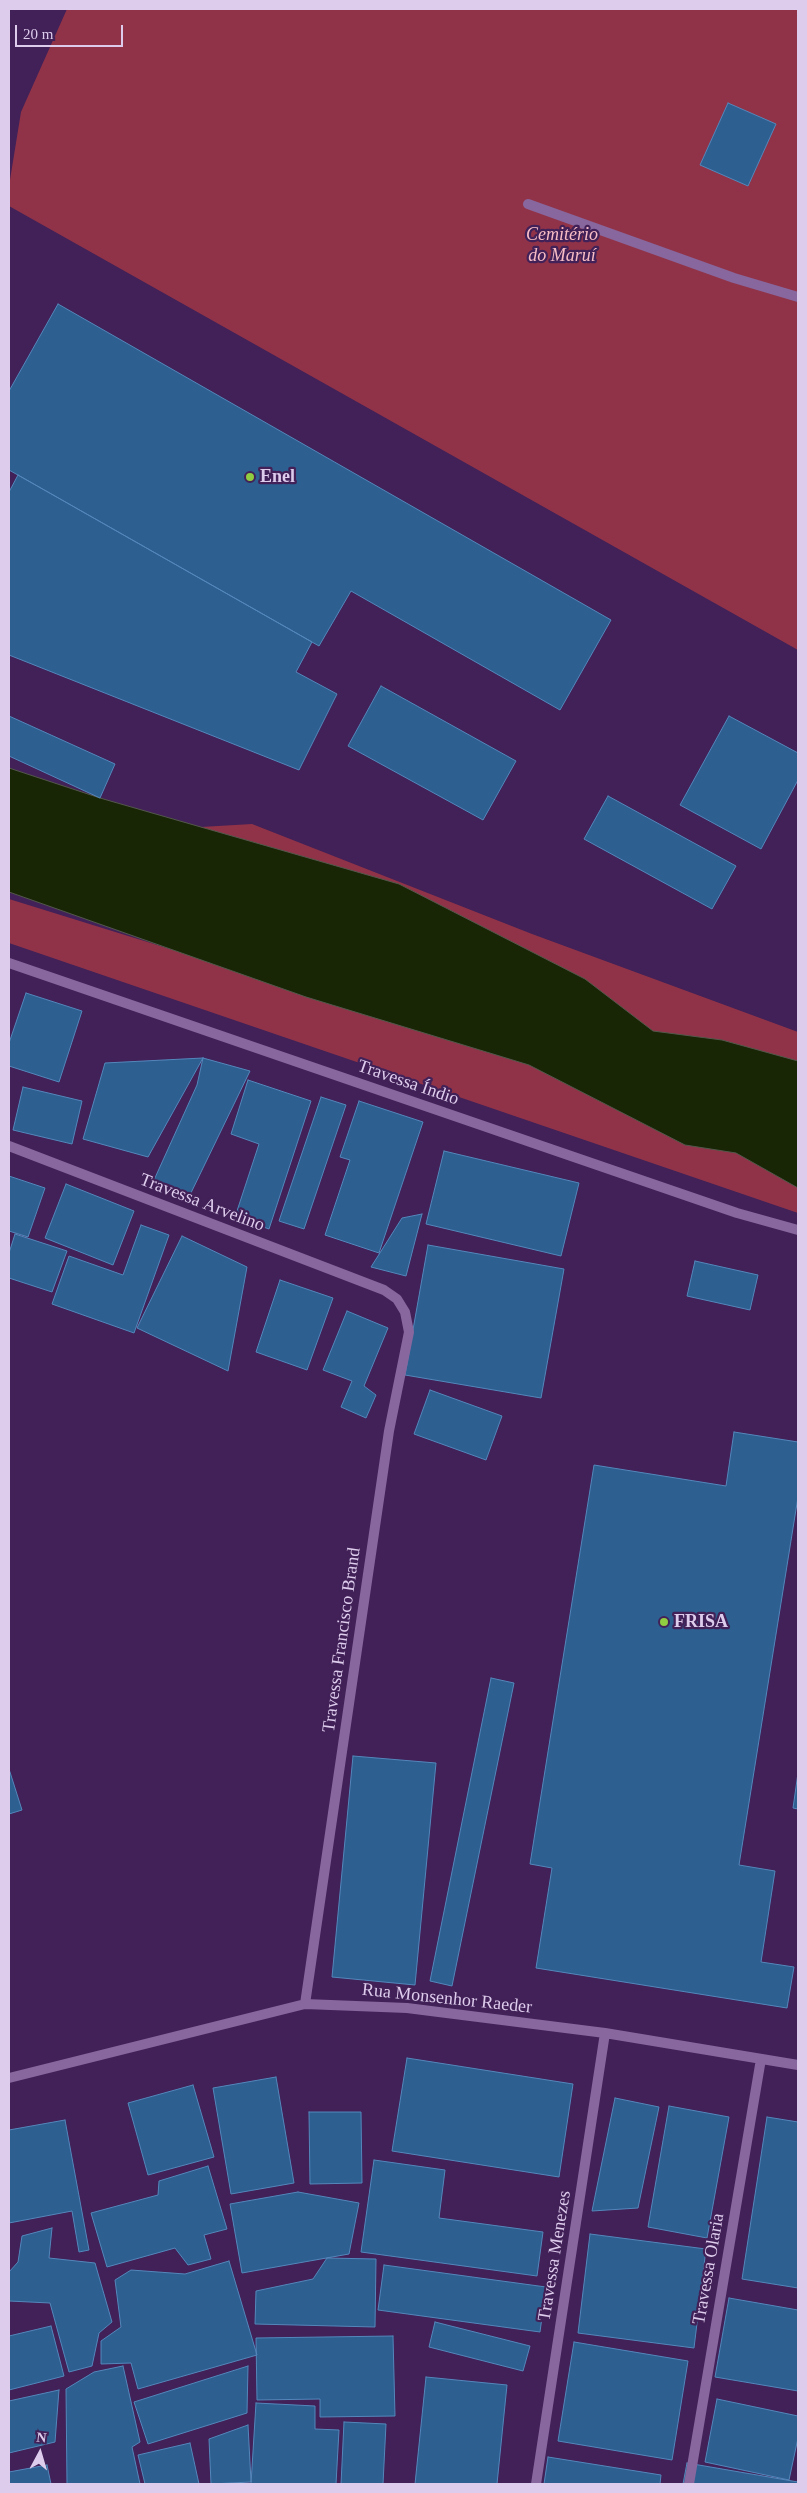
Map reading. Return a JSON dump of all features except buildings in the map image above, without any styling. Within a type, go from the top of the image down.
[{"type":"street","points":[[528,204],[734,278],[798,297]]},
{"type":"street","name":"Travessa Índio","points":[[9,963],[737,1213],[798,1230]]},
{"type":"street","name":"Travessa Arvelino","points":[[9,1146],[384,1290]]},
{"type":"street","name":"Travessa Francisco Brand","points":[[305,2004],[389,1431],[409,1332],[405,1312],[397,1299],[384,1290]]},
{"type":"street","name":"Rua Monsenhor Raeder","points":[[9,2078],[305,2004],[407,2008],[605,2033],[798,2065]]},
{"type":"street","name":"Travessa Menezes","points":[[536,2484],[605,2033]]},
{"type":"street","name":"Travessa Olaria","points":[[689,2484],[761,2059]]},
{"type":"green space","name":"Cemitério do Maruí","points":[[67,9],[798,9],[798,650],[9,206],[9,186],[21,112]]},
{"type":"green space","points":[[252,824],[532,934],[798,1032],[798,1099],[167,829]]},
{"type":"green space","points":[[9,899],[798,1144],[798,1213],[9,943]]},
{"type":"shaded area","points":[[9,768],[100,798],[399,884],[585,979],[653,1031],[722,1040],[798,1061],[798,1188],[736,1153],[685,1145],[529,1065],[306,997],[9,892]]},
{"type":"place","name":"Enel","points":[[250,477]]},
{"type":"place","name":"FRISA","points":[[664,1622]]}]
